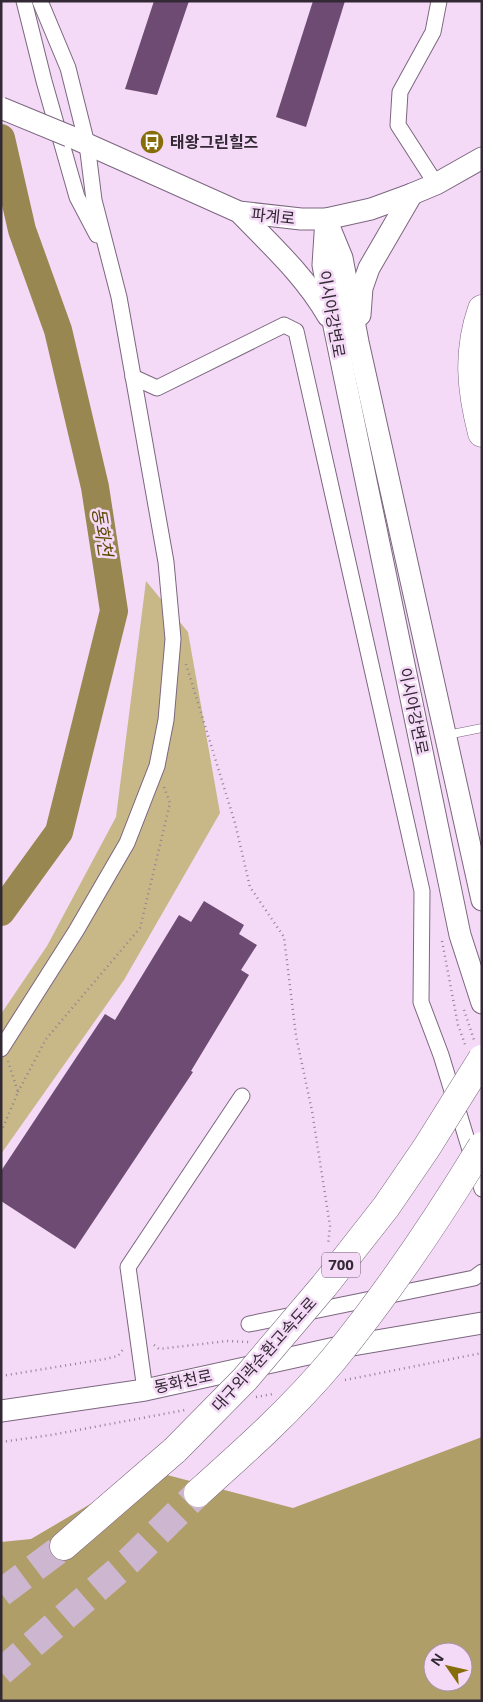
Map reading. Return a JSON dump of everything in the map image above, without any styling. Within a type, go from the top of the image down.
[{"type":"highway","points":[[482,309],[474,342],[471,372],[474,405],[482,433]]},
{"type":"highway","name":"대구외곽순환고속도로","points":[[64,1546],[174,1450],[245,1379],[324,1286],[386,1207],[427,1147],[482,1059]]},
{"type":"highway","points":[[198,1492],[238,1458],[295,1402],[332,1361],[393,1282],[448,1201],[482,1146]]},
{"type":"main road","name":"파계로","points":[[1,108],[78,140],[239,212],[301,219],[326,219],[371,209],[436,184],[482,158]]},
{"type":"main road","points":[[358,342],[362,288],[368,268],[412,194]]},
{"type":"main road","points":[[239,212],[318,298],[334,326]]},
{"type":"main road","name":"이시아강변로","points":[[326,219],[323,265],[334,326],[460,935],[482,1003]]},
{"type":"main road","name":"이시아강변로","points":[[326,219],[342,258],[358,342],[482,900]]},
{"type":"main road","name":"동화천로","points":[[1,1411],[145,1390],[335,1348],[474,1326],[482,1323]]},
{"type":"street","points":[[24,1],[44,81],[77,197],[110,261]]},
{"type":"street","points":[[2,1047],[76,931],[127,842],[157,766],[166,720],[174,639],[166,562],[119,297],[78,140],[68,68],[40,1]]},
{"type":"street","points":[[436,184],[398,125],[400,92],[433,32],[439,1]]},
{"type":"street","points":[[133,377],[157,388],[284,325],[296,331],[422,891],[422,1002],[482,1189]]},
{"type":"street","points":[[145,1390],[128,1267],[242,1096]]},
{"type":"street","points":[[249,1324],[474,1278],[482,1272]]},
{"type":"lane","points":[[445,736],[482,728]]},
{"type":"path","points":[[174,639],[184,655],[235,823],[250,887],[284,937],[296,1036],[312,1111],[330,1226],[327,1254]]},
{"type":"path","points":[[1,1132],[18,1092],[46,1040],[140,928],[170,802],[157,766]]},
{"type":"path","points":[[2,1047],[18,1092]]},
{"type":"path","points":[[1,1376],[111,1358],[118,1356],[124,1349],[124,1342]]},
{"type":"shaded area","points":[[146,581],[188,632],[220,813],[124,980],[1,1154],[1,1014],[47,946],[116,817]]},
{"type":"shaded area","points":[[482,1437],[482,1701],[1,1701],[1,1542],[31,1539],[148,1470],[293,1508]]},
{"type":"building","points":[[154,1],[189,1],[157,95],[125,89]]},
{"type":"building","points":[[313,1],[345,1],[306,127],[276,117]]},
{"type":"building","points":[[204,901],[244,925],[239,934],[257,945],[241,970],[249,975],[191,1071],[193,1072],[75,1249],[1,1201],[1,1171],[105,1014],[115,1020],[179,915],[191,922]]},
{"type":"waterway","name":"동화천","points":[[1,138],[22,230],[58,330],[95,487],[114,611],[59,832],[1,912]]},
{"type":"tunnel","points":[[1,1672],[129,1561],[198,1493]]},
{"type":"tunnel","points":[[1,1593],[64,1546]]},
{"type":"place","name":"태왕그린힐즈","points":[[152,142]]}]
